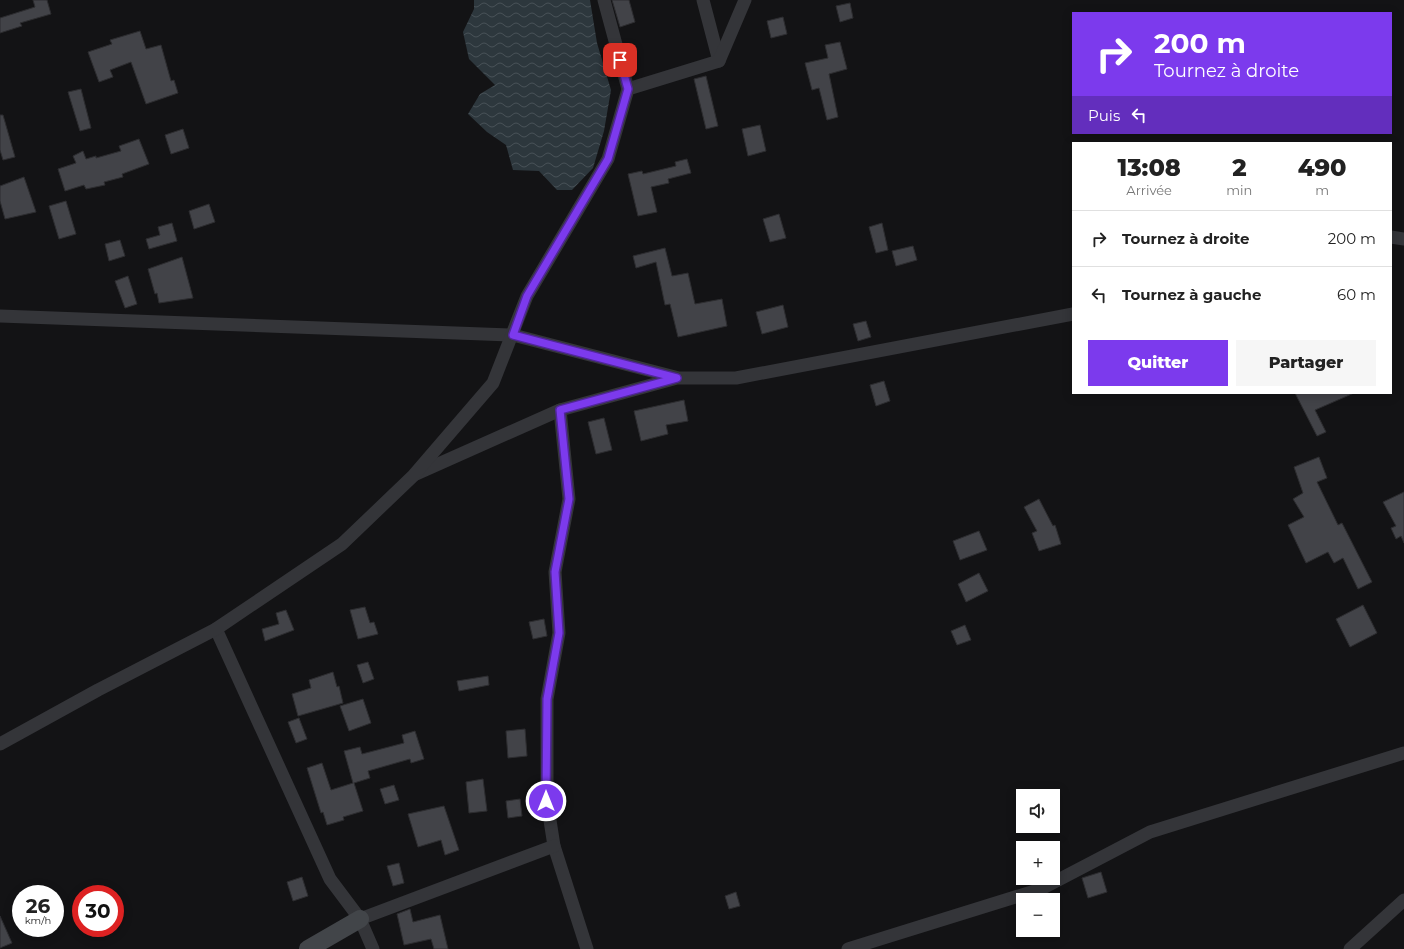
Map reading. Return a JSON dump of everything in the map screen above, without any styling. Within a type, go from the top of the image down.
[{"type":"street","points":[[0,744],[98,690],[216,629],[342,544],[413,476],[492,383],[513,335],[527,296],[608,159],[628,89],[604,0]]},
{"type":"street","points":[[703,0],[719,62]]},
{"type":"street","points":[[719,62],[745,0]]},
{"type":"street","points":[[628,89],[719,62]]},
{"type":"street","points":[[1392,237],[1404,239]]},
{"type":"street","points":[[0,316],[513,335],[677,378],[736,378],[1072,314]]},
{"type":"street","points":[[413,476],[560,410],[677,378]]},
{"type":"street","points":[[560,410],[569,499],[555,572],[559,633],[547,699],[546,801],[554,846],[587,949]]},
{"type":"street","points":[[216,629],[330,879],[360,919],[373,949]]},
{"type":"street","points":[[848,949],[1041,889],[1150,832],[1404,753]]},
{"type":"street","points":[[308,949],[360,919],[554,846]]},
{"type":"street","points":[[1350,949],[1404,900]]},
{"type":"water","points":[[474,0],[590,0],[597,43],[611,90],[604,131],[593,168],[572,190],[557,190],[539,171],[513,170],[506,145],[487,132],[468,114],[480,94],[495,85],[469,59],[463,32],[474,9]]},
{"type":"building","points":[[33,0],[47,0],[51,14],[20,23],[22,26],[0,33],[0,18],[35,7]]},
{"type":"building","points":[[612,0],[629,0],[635,22],[620,27]]},
{"type":"building","points":[[850,3],[853,18],[840,22],[836,6]]},
{"type":"building","points":[[783,17],[787,34],[771,38],[767,21]]},
{"type":"building","points":[[140,31],[146,49],[161,45],[171,81],[174,80],[178,93],[146,104],[131,62],[110,70],[113,77],[99,82],[88,52],[112,44],[110,40]]},
{"type":"building","points":[[840,42],[847,69],[829,74],[838,117],[827,120],[819,88],[812,90],[805,63],[828,58],[825,45]]},
{"type":"building","points":[[706,76],[718,126],[706,129],[694,79]]},
{"type":"building","points":[[81,89],[91,128],[80,131],[68,92]]},
{"type":"building","points":[[0,115],[3,115],[15,157],[3,160],[0,150]]},
{"type":"building","points":[[760,125],[766,151],[748,156],[742,129]]},
{"type":"building","points":[[183,129],[189,148],[171,154],[165,135]]},
{"type":"building","points":[[139,139],[149,164],[122,174],[123,177],[104,182],[105,185],[86,189],[84,185],[65,191],[58,169],[76,163],[73,156],[83,151],[86,159],[96,156],[96,158],[121,151],[119,146]]},
{"type":"building","points":[[687,159],[691,173],[668,179],[669,183],[651,187],[657,212],[638,216],[628,174],[642,171],[643,174],[676,166],[675,162]]},
{"type":"building","points":[[24,177],[36,212],[5,219],[0,201],[0,186]]},
{"type":"building","points":[[66,201],[76,234],[59,239],[49,206]]},
{"type":"building","points":[[209,204],[215,222],[194,229],[189,211]]},
{"type":"building","points":[[779,214],[786,238],[770,242],[763,219]]},
{"type":"building","points":[[172,223],[177,241],[149,249],[146,239],[160,235],[158,227]]},
{"type":"building","points":[[882,223],[888,250],[876,253],[869,227]]},
{"type":"building","points":[[120,240],[125,256],[109,261],[105,244]]},
{"type":"building","points":[[913,246],[917,260],[896,266],[892,251]]},
{"type":"building","points":[[665,248],[672,276],[688,273],[695,304],[722,299],[727,326],[678,337],[670,304],[665,305],[656,262],[636,268],[633,256]]},
{"type":"building","points":[[182,257],[193,298],[159,303],[148,269]]},
{"type":"building","points":[[128,276],[137,304],[125,308],[115,281]]},
{"type":"building","points":[[783,305],[788,327],[762,334],[756,312]]},
{"type":"building","points":[[866,321],[871,337],[858,341],[853,324]]},
{"type":"building","points":[[884,381],[890,401],[876,406],[870,385]]},
{"type":"building","points":[[1296,394],[1352,394],[1315,410],[1326,432],[1317,436]]},
{"type":"building","points":[[684,400],[688,421],[666,425],[668,434],[641,441],[634,411]]},
{"type":"building","points":[[604,418],[612,450],[596,454],[588,422]]},
{"type":"building","points":[[1319,457],[1327,478],[1317,482],[1338,525],[1342,523],[1372,582],[1358,589],[1343,558],[1334,563],[1328,552],[1306,563],[1288,525],[1304,517],[1293,499],[1303,493],[1294,467]]},
{"type":"building","points":[[1404,492],[1404,543],[1401,536],[1396,539],[1391,528],[1396,526],[1383,502]]},
{"type":"building","points":[[1039,499],[1053,526],[1055,525],[1061,544],[1039,551],[1032,533],[1037,531],[1024,507]]},
{"type":"building","points":[[979,531],[987,550],[960,560],[953,541]]},
{"type":"building","points":[[979,573],[988,591],[966,602],[958,584]]},
{"type":"building","points":[[1363,605],[1377,633],[1350,647],[1336,619]]},
{"type":"building","points":[[365,607],[370,623],[374,622],[378,634],[358,639],[350,610]]},
{"type":"building","points":[[286,610],[294,630],[265,641],[262,629],[279,624],[276,613]]},
{"type":"building","points":[[544,619],[547,636],[533,639],[529,622]]},
{"type":"building","points":[[965,625],[971,640],[957,645],[951,631]]},
{"type":"building","points":[[368,662],[374,679],[363,683],[357,665]]},
{"type":"building","points":[[333,672],[337,687],[339,686],[343,703],[298,716],[292,694],[311,688],[309,680]]},
{"type":"building","points":[[488,676],[489,685],[459,691],[457,681]]},
{"type":"building","points":[[363,699],[371,723],[349,731],[340,706]]},
{"type":"building","points":[[299,718],[307,739],[296,743],[288,722]]},
{"type":"building","points":[[525,729],[527,756],[508,758],[506,731]]},
{"type":"building","points":[[415,731],[424,759],[411,763],[410,759],[368,771],[370,778],[354,783],[363,811],[343,817],[344,820],[327,825],[323,812],[321,813],[307,768],[322,763],[331,790],[353,783],[344,751],[360,747],[362,754],[404,743],[402,735]]},
{"type":"building","points":[[483,779],[487,811],[469,813],[466,782]]},
{"type":"building","points":[[394,785],[399,800],[385,804],[380,789]]},
{"type":"building","points":[[520,799],[522,816],[508,818],[506,801]]},
{"type":"building","points":[[444,806],[459,850],[445,855],[441,840],[418,847],[408,814]]},
{"type":"building","points":[[399,863],[404,883],[393,886],[387,866]]},
{"type":"building","points":[[1101,872],[1107,892],[1088,898],[1082,878]]},
{"type":"building","points":[[302,877],[308,896],[293,901],[287,882]]},
{"type":"building","points":[[736,892],[740,906],[729,909],[725,896]]},
{"type":"building","points":[[410,909],[413,922],[440,915],[448,949],[434,949],[431,939],[404,945],[397,914]]},
{"type":"building","points":[[0,916],[12,943],[0,948]]},
{"type":"route","points":[[546,801],[547,699],[559,633],[555,572],[569,499],[560,410],[677,378],[513,335],[527,296],[608,159],[628,89],[620,60]]}]
